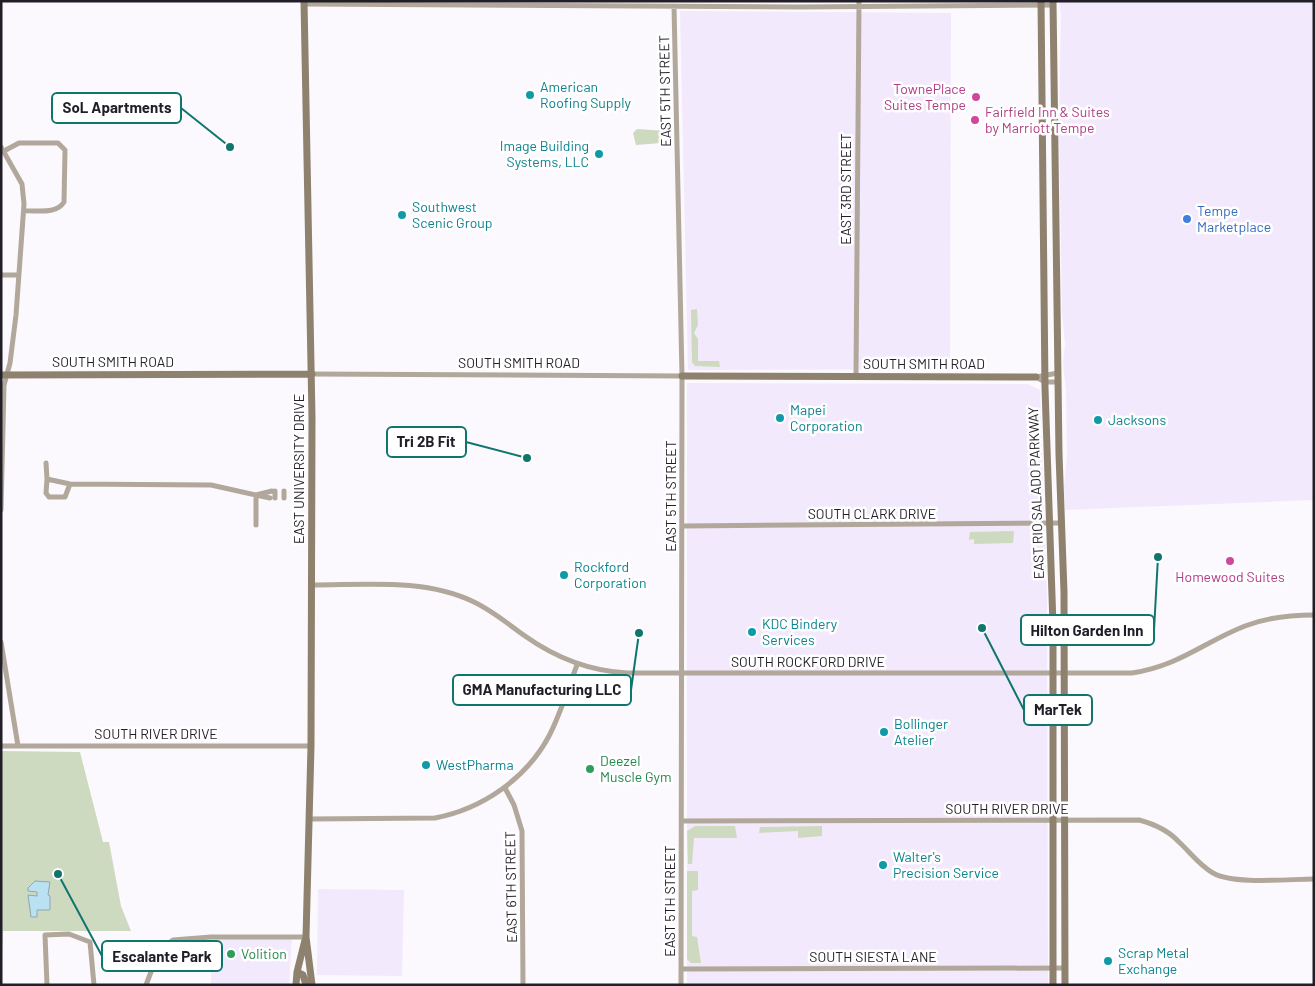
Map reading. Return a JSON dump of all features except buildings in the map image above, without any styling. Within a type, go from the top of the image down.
[{"type":"main road","name":"EAST UNIVERSITY DRIVE","points":[[304,2],[312,374],[311,746],[306,938],[312,985]]},
{"type":"main road","name":"EAST RIO SALADO PARKWAY","points":[[1041,3],[1045,378],[1048,524],[1052,589],[1053,985]]},
{"type":"main road","name":"EAST RIO SALADO PARKWAY","points":[[1053,3],[1058,382],[1064,592],[1065,968]]},
{"type":"main road","name":"SOUTH SMITH ROAD","points":[[4,375],[312,374]]},
{"type":"main road","name":"SOUTH SMITH ROAD","points":[[682,376],[1036,377]]},
{"type":"main road","name":"EAST UNIVERSITY DRIVE","points":[[296,985],[297,972],[306,938]]},
{"type":"main road","points":[[1065,968],[1065,985]]},
{"type":"main road","points":[[297,972],[306,979],[306,985]]},
{"type":"street","points":[[304,2],[423,6],[607,3],[674,6],[1053,3]]},
{"type":"street","name":"EAST 3RD STREET","points":[[856,376],[859,4]]},
{"type":"street","name":"EAST 5TH STREET","points":[[674,6],[682,376],[681,985]]},
{"type":"street","points":[[1,510],[4,375],[16,315],[24,210],[22,184],[2,149],[24,143],[58,143],[65,150],[64,202],[54,210],[24,210]]},
{"type":"street","points":[[1,276],[18,275]]},
{"type":"street","name":"SOUTH SMITH ROAD","points":[[1045,378],[1058,373]]},
{"type":"street","name":"SOUTH SMITH ROAD","points":[[312,374],[682,376]]},
{"type":"street","name":"SOUTH SMITH ROAD","points":[[1036,377],[1058,382]]},
{"type":"street","points":[[46,463],[46,493],[49,497],[65,497],[70,484]]},
{"type":"street","points":[[47,479],[70,484],[211,484],[256,495],[273,498],[273,491],[256,495]]},
{"type":"street","points":[[284,491],[284,498]]},
{"type":"street","points":[[256,495],[256,525]]},
{"type":"street","name":"SOUTH CLARK DRIVE","points":[[682,526],[1061,523]]},
{"type":"street","name":"SOUTH ROCKFORD DRIVE","points":[[312,585],[396,585],[451,593],[474,602],[499,616],[527,637],[577,665],[616,672],[682,674],[1120,674],[1145,671],[1185,658],[1235,630],[1256,622],[1276,617],[1314,615]]},
{"type":"street","points":[[1,642],[18,746]]},
{"type":"street","points":[[310,819],[435,818],[452,815],[475,806],[505,788],[534,759],[549,736],[577,665]]},
{"type":"street","name":"SOUTH RIVER DRIVE","points":[[1,746],[311,746]]},
{"type":"street","name":"EAST 6TH STREET","points":[[505,788],[514,805],[522,831],[523,985]]},
{"type":"street","name":"SOUTH RIVER DRIVE","points":[[681,821],[1139,820],[1156,824],[1178,840],[1198,863],[1215,874],[1246,880],[1314,879]]},
{"type":"street","points":[[48,985],[45,935],[69,934],[90,942],[94,985]]},
{"type":"street","points":[[146,985],[159,951],[174,940],[211,937],[306,938]]},
{"type":"street","name":"SOUTH SIESTA LANE","points":[[681,969],[1065,968]]},
{"type":"shaded area","name":"Tempe Marketplace","points":[[1059,1],[1314,1],[1314,500],[1065,510],[1064,488],[1067,456],[1066,391],[1063,363],[1065,344],[1062,313],[1059,126],[1061,16]]},
{"type":"shaded area","points":[[680,11],[951,13],[950,369],[688,370]]},
{"type":"shaded area","points":[[687,383],[1028,384],[1040,390],[1047,597],[1048,985],[687,985]]},
{"type":"shaded area","points":[[318,889],[404,890],[402,976],[317,975]]},
{"type":"shaded area","points":[[211,937],[292,937],[289,985],[211,985]]},
{"type":"green space","points":[[637,129],[666,131],[667,140],[661,143],[636,145],[633,133]]},
{"type":"green space","points":[[697,309],[698,325],[694,333],[698,339],[698,361],[719,361],[720,367],[695,366],[692,362],[691,310]]},
{"type":"green space","points":[[1014,531],[1013,543],[974,544],[974,539],[969,540],[970,532]]},
{"type":"green space","points":[[1,751],[80,752],[103,842],[109,842],[121,906],[131,931],[3,931],[1,981]]},
{"type":"green space","points":[[695,826],[735,826],[737,838],[694,838],[692,864],[688,864],[687,831]]},
{"type":"green space","points":[[822,826],[822,836],[798,838],[798,831],[759,833],[760,827]]},
{"type":"green space","points":[[687,871],[698,871],[698,890],[692,891],[692,936],[697,937],[701,963],[691,963],[687,959]]},
{"type":"water","points":[[35,881],[50,882],[48,895],[50,896],[50,910],[37,910],[37,917],[31,917],[28,895],[37,896],[37,892],[28,891],[28,888]]},
{"type":"place","name":"American Roofing Supply","points":[[530,95]]},
{"type":"place","name":"TownePlace Suites Tempe","points":[[976,97]]},
{"type":"place","name":"Fairfield Inn & Suites by Marriott Tempe","points":[[975,120]]},
{"type":"place","name":"SoL Apartments","points":[[230,147]]},
{"type":"place","name":"Image Building Systems, LLC","points":[[599,154]]},
{"type":"place","name":"Southwest Scenic Group","points":[[402,215]]},
{"type":"place","name":"Tempe Marketplace","points":[[1187,219]]},
{"type":"place","name":"Mapei Corporation","points":[[780,418]]},
{"type":"place","name":"Jacksons","points":[[1098,420]]},
{"type":"place","name":"Tri 2B Fit","points":[[527,458]]},
{"type":"place","name":"Hilton Garden Inn","points":[[1158,557]]},
{"type":"place","name":"Homewood Suites","points":[[1230,561]]},
{"type":"place","name":"Rockford Corporation","points":[[564,575]]},
{"type":"place","name":"MarTek","points":[[982,628]]},
{"type":"place","name":"KDC Bindery Services","points":[[752,632]]},
{"type":"place","name":"GMA Manufacturing LLC","points":[[639,633]]},
{"type":"place","name":"Bollinger Atelier","points":[[884,732]]},
{"type":"place","name":"WestPharma","points":[[426,765]]},
{"type":"place","name":"Deezel Muscle Gym","points":[[590,769]]},
{"type":"place","name":"Walter's Precision Service","points":[[883,865]]},
{"type":"place","name":"Escalante Park","points":[[58,874]]},
{"type":"place","name":"Volition","points":[[231,954]]},
{"type":"place","name":"Scrap Metal Exchange","points":[[1108,961]]}]
